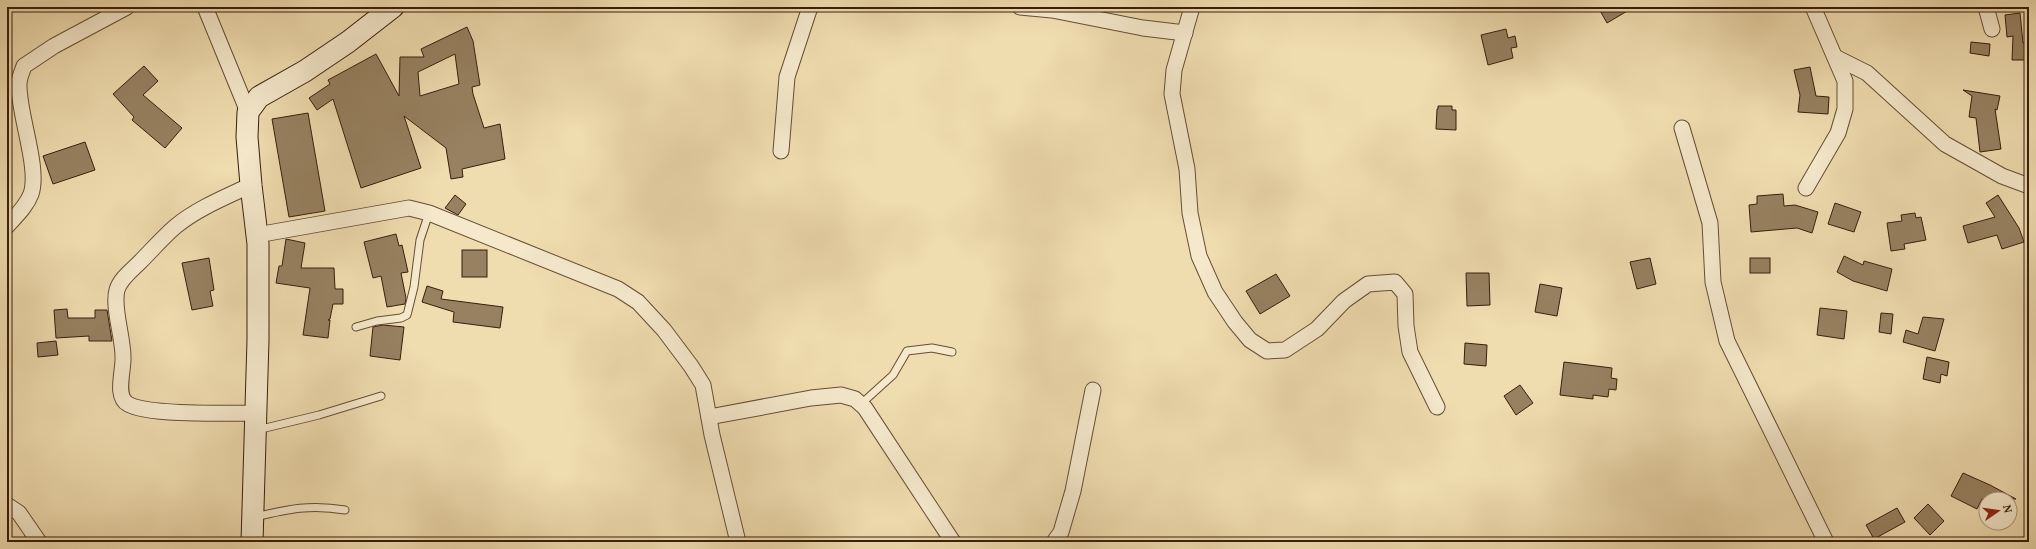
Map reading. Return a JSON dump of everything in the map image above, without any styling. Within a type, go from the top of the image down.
[{"type":"main road","points":[[252,542],[257,421],[257,235],[247,137],[248,112],[259,97],[304,71],[348,42],[393,7]]},
{"type":"street","points":[[7,226],[22,210],[31,194],[33,184],[19,84],[24,66],[30,60],[61,42],[127,7]]},
{"type":"street","points":[[205,7],[248,112]]},
{"type":"street","points":[[781,150],[787,77],[810,7]]},
{"type":"street","points":[[1020,7],[1052,10],[1143,28],[1185,33]]},
{"type":"street","points":[[1192,7],[1174,70],[1172,94],[1187,169],[1190,213],[1200,256],[1215,292],[1250,340],[1267,351],[1285,350],[1317,329],[1344,301],[1368,284],[1395,282],[1405,294],[1406,326],[1410,352],[1437,407]]},
{"type":"street","points":[[1806,188],[1838,133],[1845,109],[1845,81],[1813,7]]},
{"type":"street","points":[[1986,7],[1992,29]]},
{"type":"street","points":[[1835,57],[1867,73],[1945,144],[2002,176],[2029,186]]},
{"type":"street","points":[[1682,128],[1710,223],[1713,282],[1727,341],[1826,542]]},
{"type":"street","points":[[251,186],[209,205],[177,226],[124,278],[117,290],[117,300],[124,354],[123,378],[120,392],[122,400],[129,405],[150,410],[210,413],[257,421]]},
{"type":"street","points":[[257,235],[409,208],[428,213],[618,289],[638,302],[692,366],[703,386],[738,542]]},
{"type":"street","points":[[1054,542],[1061,532],[1073,491],[1093,390]]},
{"type":"street","points":[[710,417],[811,398],[841,395],[855,399],[861,404],[953,542]]},
{"type":"street","points":[[7,506],[19,513],[39,542]]},
{"type":"lane","points":[[356,327],[376,321],[401,318],[407,315],[412,299],[420,240],[428,213]]},
{"type":"lane","points":[[861,404],[893,375],[907,351],[932,348],[952,352]]},
{"type":"lane","points":[[257,421],[319,415],[381,396]]},
{"type":"lane","points":[[254,517],[304,507],[324,506],[345,510]]},
{"type":"building","points":[[1598,7],[1634,7],[1607,23]]},
{"type":"building","points":[[2020,13],[2023,43],[2027,43],[2026,60],[2012,60],[2013,36],[2007,37],[2005,15]]},
{"type":"building","points":[[467,27],[473,41],[480,85],[472,87],[473,94],[484,128],[500,124],[505,159],[462,169],[463,177],[451,179],[446,148],[404,116],[421,168],[361,188],[333,99],[317,110],[309,98],[330,84],[328,80],[376,54],[399,96],[400,57],[424,57],[421,49]],"holes":[[[455,54],[459,84],[420,96],[418,72]]]},
{"type":"building","points":[[1506,29],[1508,38],[1515,36],[1517,47],[1511,48],[1513,58],[1488,65],[1481,35]]},
{"type":"building","points":[[1971,42],[1990,44],[1989,56],[1970,53]]},
{"type":"building","points":[[144,66],[158,81],[143,95],[182,128],[165,148],[132,120],[134,117],[113,94]]},
{"type":"building","points":[[1810,67],[1816,96],[1829,97],[1828,114],[1798,112],[1800,95],[1794,70]]},
{"type":"building","points":[[1963,90],[2000,96],[1997,110],[1995,109],[2001,149],[1980,152],[1976,118],[1969,117],[1972,96]]},
{"type":"building","points":[[1438,106],[1452,106],[1452,110],[1456,110],[1456,130],[1436,129]]},
{"type":"building","points":[[308,113],[325,211],[289,217],[272,119]]},
{"type":"building","points":[[85,142],[95,170],[53,184],[43,156]]},
{"type":"building","points":[[1783,194],[1784,206],[1795,205],[1818,212],[1812,233],[1797,228],[1751,232],[1749,205],[1757,204],[1757,196]]},
{"type":"building","points":[[455,195],[466,204],[458,215],[445,208]]},
{"type":"building","points":[[1998,195],[2019,228],[2024,242],[2002,249],[1997,235],[1968,243],[1963,226],[1995,217],[1986,203]]},
{"type":"building","points":[[1835,203],[1861,212],[1854,232],[1828,224]]},
{"type":"building","points":[[1915,213],[1916,218],[1921,217],[1926,240],[1904,244],[1905,249],[1891,251],[1887,223],[1902,221],[1901,215]]},
{"type":"building","points":[[396,234],[399,246],[402,245],[408,272],[401,273],[406,298],[405,304],[387,307],[381,276],[373,278],[364,242]]},
{"type":"building","points":[[286,239],[305,243],[301,268],[334,268],[335,289],[343,289],[343,304],[333,304],[330,319],[328,320],[330,320],[328,338],[303,335],[310,288],[276,283],[279,266],[282,266]]},
{"type":"building","points":[[462,250],[487,250],[487,277],[462,277]]},
{"type":"building","points":[[1844,256],[1863,265],[1864,261],[1892,269],[1887,291],[1853,281],[1837,272]]},
{"type":"building","points":[[209,258],[214,290],[210,291],[213,306],[192,310],[182,263]]},
{"type":"building","points":[[1650,258],[1656,284],[1637,289],[1630,262]]},
{"type":"building","points":[[1750,258],[1770,258],[1770,273],[1750,273]]},
{"type":"building","points":[[1466,273],[1489,273],[1490,305],[1467,306]]},
{"type":"building","points":[[1276,274],[1290,296],[1260,314],[1246,291]]},
{"type":"building","points":[[1540,284],[1562,288],[1557,316],[1535,312]]},
{"type":"building","points":[[427,286],[443,291],[441,299],[503,307],[500,328],[453,322],[454,312],[422,302]]},
{"type":"building","points":[[1820,308],[1847,311],[1844,339],[1817,335]]},
{"type":"building","points":[[67,309],[68,318],[95,318],[95,310],[107,310],[112,341],[89,341],[89,336],[56,338],[54,310]]},
{"type":"building","points":[[1881,313],[1893,314],[1891,334],[1879,332]]},
{"type":"building","points":[[1923,317],[1944,319],[1935,351],[1903,342],[1906,330],[1918,334]]},
{"type":"building","points":[[383,325],[404,327],[400,360],[370,356],[373,327]]},
{"type":"building","points":[[56,341],[58,355],[38,357],[37,343]]},
{"type":"building","points":[[1465,343],[1487,345],[1486,366],[1464,364]]},
{"type":"building","points":[[1927,357],[1949,362],[1947,376],[1941,374],[1940,383],[1923,379]]},
{"type":"building","points":[[1564,362],[1612,368],[1611,378],[1617,379],[1616,390],[1609,389],[1608,397],[1593,395],[1593,399],[1560,395]]},
{"type":"building","points":[[1520,385],[1533,403],[1516,415],[1504,396]]},
{"type":"building","points":[[1963,473],[2001,491],[1978,491],[1977,509],[1951,496]]},
{"type":"building","points":[[1928,504],[1944,521],[1930,535],[1914,518]]},
{"type":"building","points":[[1897,508],[1905,522],[1874,539],[1866,525]]}]
